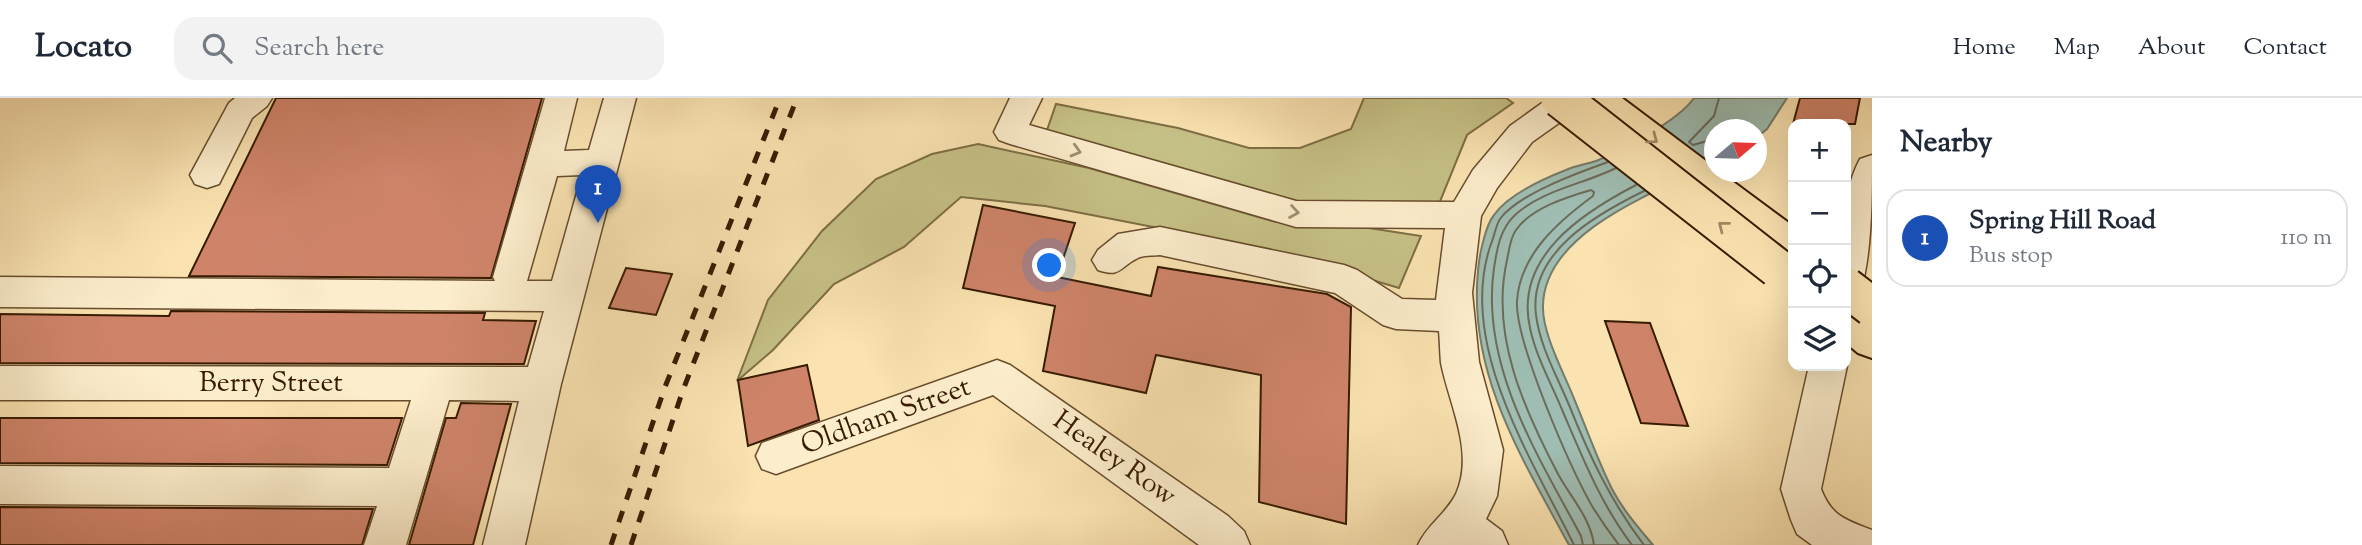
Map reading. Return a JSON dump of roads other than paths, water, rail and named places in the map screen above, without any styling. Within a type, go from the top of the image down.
[{"type":"main road","points":[[1560,98],[1788,276]]},
{"type":"main road","points":[[1599,98],[1790,245]]},
{"type":"main road","points":[[1851,291],[1872,307]]},
{"type":"main road","points":[[1851,325],[1872,341]]},
{"type":"street","points":[[206,175],[240,111],[257,98]]},
{"type":"street","points":[[504,545],[542,384],[620,98]]},
{"type":"street","points":[[1026,98],[1010,132],[1296,214],[1464,215]]},
{"type":"street","points":[[1462,538],[1478,496],[1483,450],[1460,362],[1454,293],[1464,215],[1485,179],[1521,134],[1572,98]]},
{"type":"street","points":[[1851,162],[1872,155]]},
{"type":"street","points":[[511,277],[544,164]]},
{"type":"street","points":[[1851,264],[1872,168]]},
{"type":"street","points":[[1110,260],[1130,244],[1160,241],[1344,280],[1396,314],[1456,316]]},
{"type":"street","points":[[0,292],[568,296]]},
{"type":"street","points":[[1827,371],[1801,488],[1812,520],[1842,542],[1859,545]]},
{"type":"street","name":"Oldham Street","points":[[776,456],[997,377]]},
{"type":"street","name":"Healey Row","points":[[997,377],[1139,476],[1213,530],[1229,545]]},
{"type":"street","name":"Berry Street","points":[[0,383],[542,384]]},
{"type":"street","points":[[386,545],[435,385]]},
{"type":"street","points":[[0,485],[403,487]]},
{"type":"lane","points":[[561,98],[544,164],[603,162]]},
{"type":"water","points":[[1694,98],[1787,98],[1767,129],[1767,119],[1704,119],[1704,169],[1608,217],[1583,235],[1562,256],[1548,279],[1543,306],[1544,317],[1555,354],[1612,489],[1653,545],[1569,545],[1517,447],[1490,380],[1481,345],[1477,309],[1478,271],[1483,242],[1494,215],[1517,194],[1547,178],[1620,150],[1663,125],[1687,107]]},
{"type":"railway","points":[[611,545],[665,387],[780,98]]},
{"type":"railway","points":[[631,545],[683,390],[797,98]]},
{"type":"place","name":"Spring Hill Road","points":[[598,223]]}]
